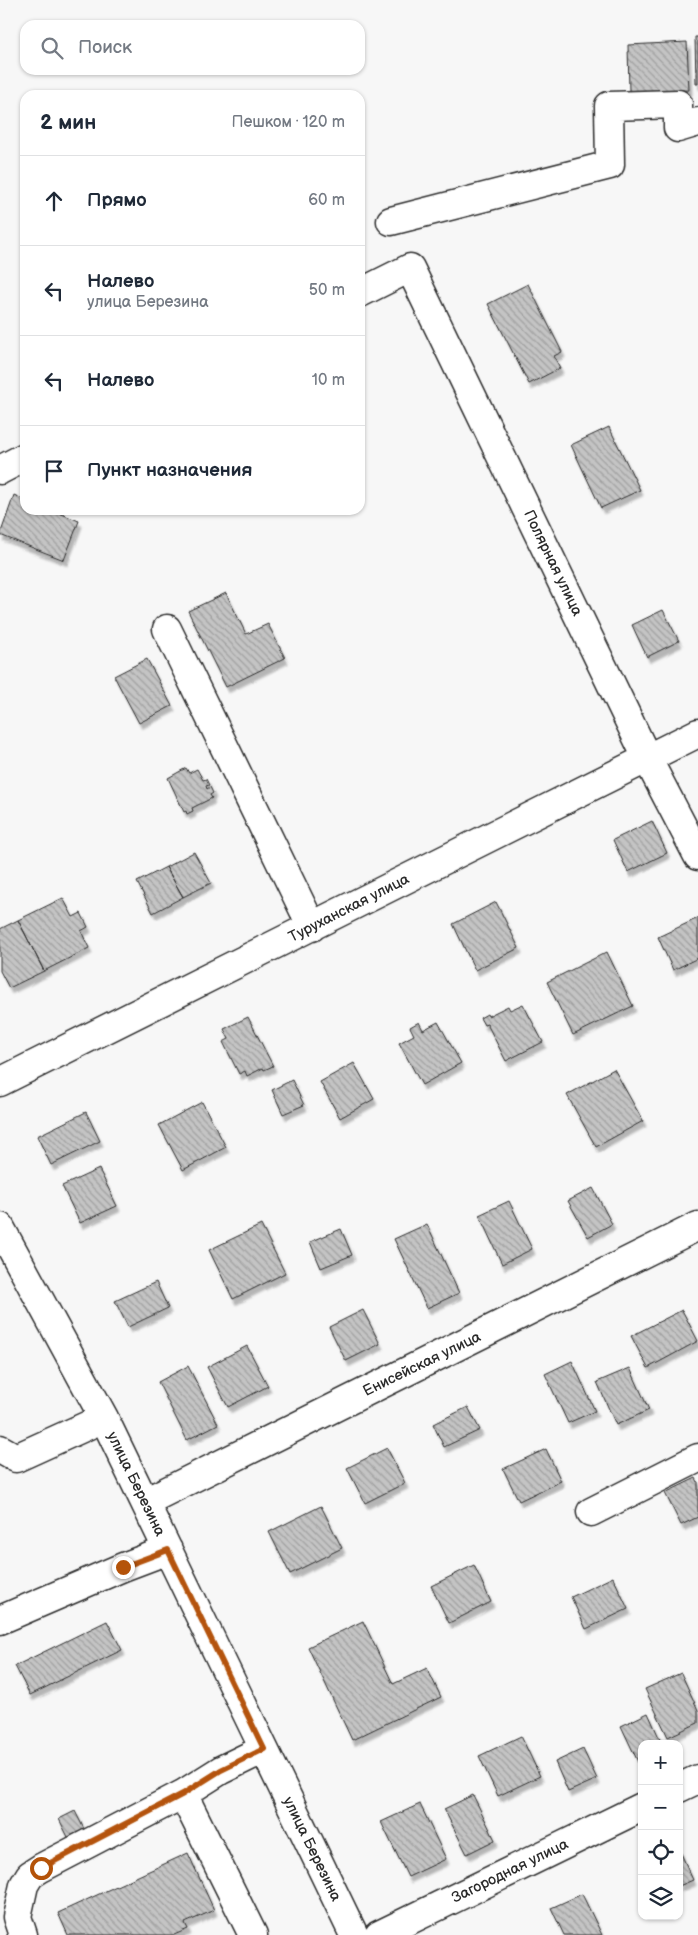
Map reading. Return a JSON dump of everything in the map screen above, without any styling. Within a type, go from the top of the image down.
[{"type":"street","points":[[391,221],[610,165],[608,106],[678,104],[678,128],[698,122]]},
{"type":"street","name":"Полярная улица","points":[[365,290],[410,268],[647,758],[698,856]]},
{"type":"street","points":[[0,470],[20,460]]},
{"type":"street","points":[[167,629],[312,927]]},
{"type":"street","name":"Туруханская улица","points":[[0,1082],[698,733]]},
{"type":"street","name":"Енисейская улица","points":[[145,1502],[698,1226]]},
{"type":"street","name":"улица Березина","points":[[0,1227],[104,1418],[354,1935]]},
{"type":"street","points":[[0,1449],[16,1458],[104,1418]]},
{"type":"street","points":[[591,1512],[698,1458]]},
{"type":"street","points":[[0,1620],[123,1567],[168,1550]]},
{"type":"street","points":[[24,1935],[17,1916],[24,1885],[30,1875],[183,1794],[221,1770],[264,1749]]},
{"type":"street","points":[[683,1786],[698,1779]]},
{"type":"street","points":[[183,1794],[253,1935]]},
{"type":"street","name":"Загородная улица","points":[[379,1935],[638,1808]]},
{"type":"building","points":[[695,37],[698,37],[698,84],[696,84]]},
{"type":"building","points":[[687,42],[689,90],[629,92],[628,45]]},
{"type":"building","points":[[528,284],[562,352],[554,356],[560,368],[529,384],[488,304]]},
{"type":"building","points":[[609,427],[640,490],[601,508],[571,445]]},
{"type":"building","points":[[14,495],[20,498],[20,515],[64,515],[79,521],[64,560],[0,535]]},
{"type":"building","points":[[226,593],[246,634],[268,624],[285,658],[226,687],[188,611]]},
{"type":"building","points":[[663,610],[679,641],[647,657],[632,625]]},
{"type":"building","points":[[147,659],[172,706],[139,723],[114,676]]},
{"type":"building","points":[[186,768],[189,773],[197,769],[203,780],[206,779],[209,785],[206,786],[207,789],[210,787],[213,793],[210,795],[212,798],[192,808],[193,811],[187,814],[186,811],[184,812],[168,778]]},
{"type":"building","points":[[652,821],[667,853],[628,872],[613,840]]},
{"type":"building","points":[[194,852],[211,883],[183,897],[166,867]]},
{"type":"building","points":[[166,867],[183,897],[153,913],[137,882]]},
{"type":"building","points":[[63,898],[73,917],[81,913],[88,927],[81,931],[89,948],[44,971],[18,920]]},
{"type":"building","points":[[496,902],[519,948],[475,970],[453,924]]},
{"type":"building","points":[[698,918],[698,958],[673,970],[658,937]]},
{"type":"building","points":[[18,920],[44,971],[9,988],[0,971],[0,929]]},
{"type":"building","points":[[607,952],[633,1006],[573,1035],[547,982]]},
{"type":"building","points":[[523,1004],[543,1042],[506,1061],[487,1024],[484,1025],[480,1018],[508,1006],[510,1010]]},
{"type":"building","points":[[248,1017],[273,1066],[264,1070],[263,1068],[247,1076],[245,1071],[239,1074],[223,1042],[229,1039],[224,1029]]},
{"type":"building","points":[[419,1022],[423,1030],[438,1022],[461,1063],[422,1085],[399,1043],[414,1035],[410,1027]]},
{"type":"building","points":[[354,1063],[374,1099],[340,1118],[320,1082]]},
{"type":"building","points":[[614,1069],[643,1121],[596,1147],[567,1095]]},
{"type":"building","points":[[292,1080],[304,1105],[283,1114],[272,1090]]},
{"type":"building","points":[[202,1102],[226,1147],[183,1170],[159,1125]]},
{"type":"building","points":[[86,1112],[100,1141],[51,1165],[37,1136]]},
{"type":"building","points":[[99,1169],[117,1206],[80,1223],[62,1186]]},
{"type":"building","points":[[593,1188],[612,1224],[588,1237],[568,1201]]},
{"type":"building","points":[[509,1201],[532,1249],[502,1264],[479,1215]]},
{"type":"building","points":[[427,1224],[459,1293],[427,1308],[394,1239]]},
{"type":"building","points":[[261,1225],[285,1273],[233,1299],[209,1250]]},
{"type":"building","points":[[341,1229],[352,1255],[321,1268],[310,1242]]},
{"type":"building","points":[[156,1282],[168,1308],[128,1327],[115,1301]]},
{"type":"building","points":[[363,1310],[380,1344],[346,1361],[329,1327]]},
{"type":"building","points":[[682,1310],[698,1341],[648,1368],[631,1336]]},
{"type":"building","points":[[247,1346],[268,1386],[228,1407],[207,1367]]},
{"type":"building","points":[[572,1361],[595,1411],[568,1423],[545,1374]]},
{"type":"building","points":[[188,1366],[218,1424],[187,1440],[158,1382]]},
{"type":"building","points":[[630,1368],[649,1410],[616,1425],[597,1382]]},
{"type":"building","points":[[468,1407],[480,1430],[444,1447],[433,1424]]},
{"type":"building","points":[[387,1448],[405,1483],[365,1503],[347,1468]]},
{"type":"building","points":[[546,1449],[561,1481],[519,1501],[503,1469]]},
{"type":"building","points":[[696,1478],[698,1482],[698,1517],[681,1525],[665,1493]]},
{"type":"building","points":[[321,1506],[342,1548],[290,1574],[269,1532]]},
{"type":"building","points":[[474,1565],[491,1602],[449,1623],[431,1586]]},
{"type":"building","points":[[613,1577],[628,1609],[586,1629],[571,1597]]},
{"type":"building","points":[[107,1621],[122,1650],[30,1695],[15,1666]]},
{"type":"building","points":[[363,1621],[393,1684],[427,1668],[441,1697],[352,1740],[308,1647]]},
{"type":"building","points":[[681,1673],[698,1710],[698,1723],[668,1737],[645,1689]]},
{"type":"building","points":[[648,1713],[660,1740],[638,1740],[638,1762],[621,1726]]},
{"type":"building","points":[[521,1736],[540,1776],[498,1796],[479,1756]]},
{"type":"building","points":[[583,1749],[597,1779],[568,1792],[555,1762]]},
{"type":"building","points":[[473,1795],[495,1840],[467,1854],[444,1809]]},
{"type":"building","points":[[420,1804],[446,1859],[408,1877],[381,1822]]},
{"type":"building","points":[[75,1811],[85,1831],[69,1839],[59,1819]]},
{"type":"building","points":[[188,1853],[214,1910],[185,1923],[188,1929],[174,1935],[68,1935],[58,1913]]},
{"type":"building","points":[[683,1858],[693,1880],[683,1884]]},
{"type":"building","points":[[582,1894],[602,1935],[564,1935],[551,1908]]},
{"type":"route","points":[[41,1868],[183,1794],[221,1770],[264,1749],[168,1550],[123,1567]]}]
